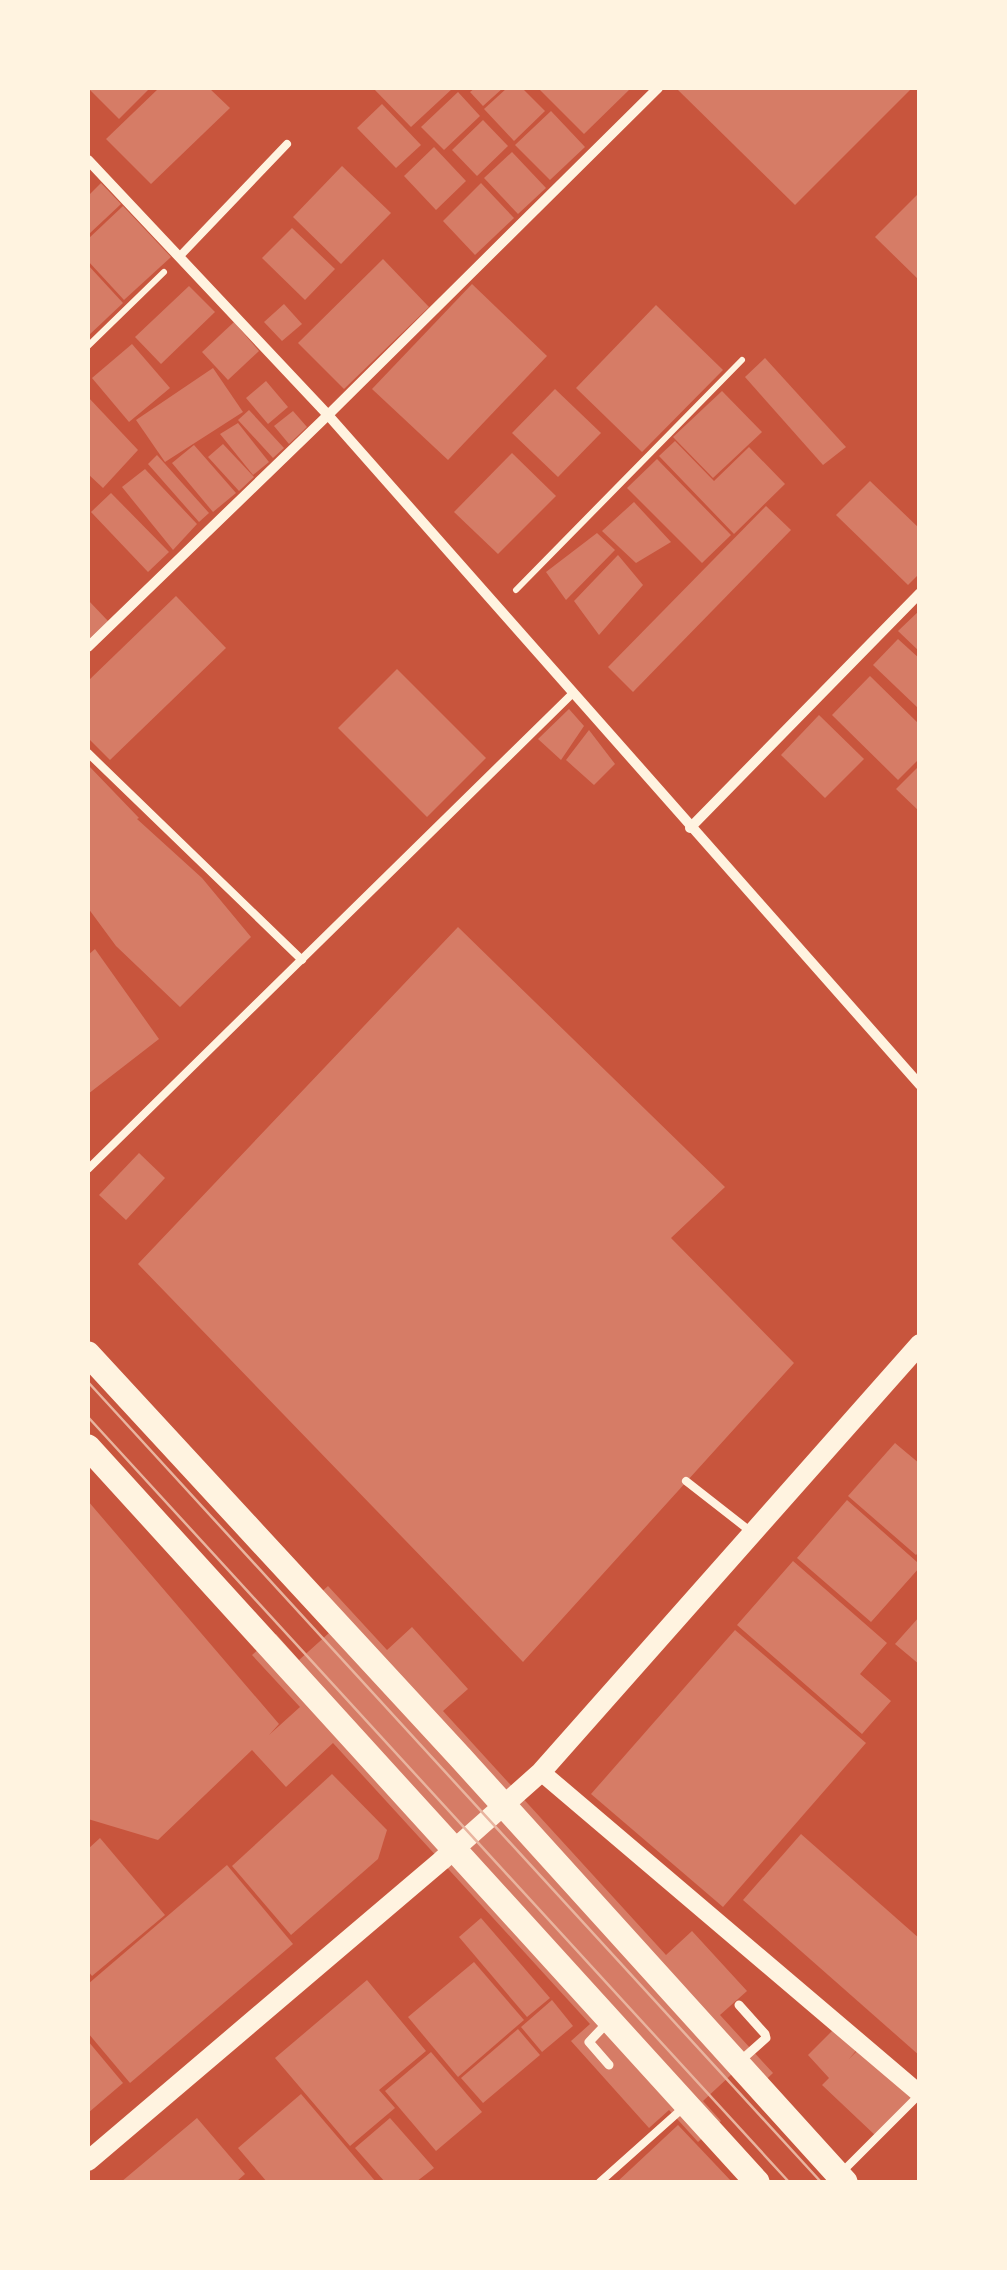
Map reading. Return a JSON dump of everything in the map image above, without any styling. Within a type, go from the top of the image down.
[{"type":"main road","points":[[88,2161],[541,1772],[920,1344]]},
{"type":"main road","points":[[88,1354],[842,2179]]},
{"type":"main road","points":[[88,1447],[757,2182]]},
{"type":"street","points":[[88,647],[658,88]]},
{"type":"street","points":[[88,160],[328,415],[920,1085]]},
{"type":"street","points":[[690,828],[920,593]]},
{"type":"street","points":[[541,1772],[920,2094]]},
{"type":"street","points":[[737,2064],[766,2038],[739,2006]]},
{"type":"street","points":[[609,2021],[589,2042],[609,2065]]},
{"type":"lane","points":[[179,257],[287,144]]},
{"type":"lane","points":[[88,1168],[572,694]]},
{"type":"lane","points":[[88,752],[302,960]]},
{"type":"lane","points":[[686,1481],[754,1533]]},
{"type":"lane","points":[[842,2179],[920,2094]]},
{"type":"lane","points":[[600,2182],[686,2104]]},
{"type":"path","points":[[88,346],[179,257]]},
{"type":"path","points":[[498,608],[742,360]]},
{"type":"building","points":[[88,88],[150,88],[119,119]]},
{"type":"building","points":[[159,88],[209,88],[230,108],[151,184],[106,139]]},
{"type":"building","points":[[373,88],[453,88],[411,127]]},
{"type":"building","points":[[475,88],[503,88],[483,106],[470,92]]},
{"type":"building","points":[[507,88],[522,88],[545,111],[514,141],[484,109]]},
{"type":"building","points":[[538,88],[631,88],[584,134]]},
{"type":"building","points":[[680,88],[912,88],[795,205]]},
{"type":"building","points":[[458,92],[480,116],[444,150],[421,127]]},
{"type":"building","points":[[382,104],[421,145],[396,168],[357,128]]},
{"type":"building","points":[[551,111],[585,147],[550,180],[515,145]]},
{"type":"building","points":[[483,120],[508,146],[477,176],[452,150]]},
{"type":"building","points":[[434,147],[466,181],[436,210],[404,176]]},
{"type":"building","points":[[512,152],[546,188],[518,214],[484,178]]},
{"type":"building","points":[[342,166],[391,213],[341,264],[293,217]]},
{"type":"building","points":[[101,183],[121,204],[88,235],[88,196]]},
{"type":"building","points":[[481,183],[514,218],[475,255],[443,221]]},
{"type":"building","points":[[920,192],[920,281],[875,237]]},
{"type":"building","points":[[123,206],[171,257],[124,300],[88,261],[88,239]]},
{"type":"building","points":[[292,228],[335,269],[305,300],[262,258]]},
{"type":"building","points":[[383,259],[429,307],[344,389],[298,343]]},
{"type":"building","points":[[88,265],[123,303],[88,336]]},
{"type":"building","points":[[472,284],[547,356],[448,460],[372,389]]},
{"type":"building","points":[[189,286],[215,312],[161,364],[135,337]]},
{"type":"building","points":[[284,304],[302,324],[282,341],[264,322]]},
{"type":"building","points":[[656,305],[723,370],[642,452],[576,388]]},
{"type":"building","points":[[234,322],[259,351],[228,380],[202,352]]},
{"type":"building","points":[[132,344],[170,388],[129,422],[92,378]]},
{"type":"building","points":[[765,358],[846,447],[823,465],[745,377]]},
{"type":"building","points":[[213,368],[243,412],[165,462],[136,420]]},
{"type":"building","points":[[266,381],[288,407],[268,424],[246,398]]},
{"type":"building","points":[[555,389],[601,433],[558,477],[512,433]]},
{"type":"building","points":[[722,391],[762,432],[713,478],[673,437]]},
{"type":"building","points":[[88,397],[138,450],[103,488],[88,474]]},
{"type":"building","points":[[249,410],[284,448],[273,458],[238,420]]},
{"type":"building","points":[[293,411],[307,427],[289,444],[274,426]]},
{"type":"building","points":[[238,423],[269,462],[253,475],[220,434]]},
{"type":"building","points":[[675,441],[714,481],[749,447],[785,484],[734,534],[659,456]]},
{"type":"building","points":[[223,444],[254,477],[239,491],[208,457]]},
{"type":"building","points":[[194,445],[236,493],[213,512],[172,463]]},
{"type":"building","points":[[512,453],[556,496],[498,554],[454,512]]},
{"type":"building","points":[[157,455],[209,513],[199,522],[148,464]]},
{"type":"building","points":[[657,459],[731,535],[702,563],[627,488]]},
{"type":"building","points":[[145,469],[197,524],[173,550],[122,487]]},
{"type":"building","points":[[870,481],[920,529],[920,573],[908,585],[836,515]]},
{"type":"building","points":[[111,493],[169,552],[148,572],[91,512]]},
{"type":"building","points":[[634,502],[671,542],[636,563],[602,531]]},
{"type":"building","points":[[766,506],[791,530],[633,692],[608,667]]},
{"type":"building","points":[[597,533],[615,550],[566,600],[546,572]]},
{"type":"building","points":[[618,555],[643,585],[599,635],[574,601]]},
{"type":"building","points":[[176,596],[226,648],[110,760],[88,738],[88,681]]},
{"type":"building","points":[[88,600],[108,621],[88,640]]},
{"type":"building","points":[[920,610],[920,652],[898,631]]},
{"type":"building","points":[[898,639],[920,659],[918,708],[873,665]]},
{"type":"building","points":[[397,669],[486,758],[427,817],[338,728]]},
{"type":"building","points":[[870,676],[920,725],[920,758],[898,780],[832,715]]},
{"type":"building","points":[[569,709],[584,726],[561,760],[538,739]]},
{"type":"building","points":[[819,715],[864,759],[825,798],[781,755]]},
{"type":"building","points":[[589,730],[615,764],[594,785],[566,760]]},
{"type":"building","points":[[88,765],[137,819],[202,878],[251,937],[180,1007],[116,946],[88,908]]},
{"type":"building","points":[[920,765],[920,812],[896,789]]},
{"type":"building","points":[[458,927],[725,1187],[671,1238],[794,1363],[523,1662],[138,1264]]},
{"type":"building","points":[[95,949],[159,1039],[88,1094],[88,955]]},
{"type":"building","points":[[139,1153],[165,1178],[126,1220],[99,1195]]},
{"type":"building","points":[[895,1443],[920,1464],[920,1551],[916,1555],[848,1496]]},
{"type":"building","points":[[847,1500],[917,1562],[920,1560],[920,1567],[871,1622],[797,1558]]},
{"type":"building","points":[[88,1501],[279,1724],[269,1735],[300,1707],[252,1655],[276,1634],[299,1660],[329,1633],[305,1607],[328,1586],[387,1650],[412,1627],[468,1689],[443,1711],[666,1955],[692,1931],[747,1991],[720,2015],[773,2073],[751,2094],[732,2074],[703,2101],[721,2121],[698,2142],[669,2110],[649,2128],[571,2041],[590,2024],[333,1743],[286,1787],[252,1750],[158,1840],[88,1819]]},
{"type":"building","points":[[793,1561],[887,1643],[860,1674],[891,1701],[862,1734],[737,1625]]},
{"type":"building","points":[[920,1616],[920,1665],[895,1644]]},
{"type":"building","points":[[735,1630],[866,1743],[723,1907],[591,1794]]},
{"type":"building","points":[[332,1774],[387,1830],[378,1859],[291,1935],[232,1866]]},
{"type":"building","points":[[801,1834],[920,1939],[920,2056],[743,1900]]},
{"type":"building","points":[[100,1838],[165,1915],[92,1976],[88,1971],[88,1849]]},
{"type":"building","points":[[227,1865],[293,1944],[130,2083],[88,2033],[88,1984]]},
{"type":"building","points":[[481,1918],[550,1998],[527,2017],[459,1937]]},
{"type":"building","points":[[474,1962],[524,2020],[458,2077],[408,2017]]},
{"type":"building","points":[[367,1980],[426,2051],[379,2090],[395,2108],[350,2146],[275,2058]]},
{"type":"building","points":[[552,2000],[573,2026],[542,2052],[521,2027]]},
{"type":"building","points":[[837,2026],[860,2046],[849,2059],[861,2047],[916,2094],[877,2137],[822,2085],[829,2078],[808,2055]]},
{"type":"building","points":[[518,2029],[540,2055],[483,2103],[461,2078]]},
{"type":"building","points":[[88,2041],[123,2083],[88,2113]]},
{"type":"building","points":[[431,2052],[482,2112],[436,2151],[385,2091]]},
{"type":"building","points":[[301,2094],[376,2182],[267,2182],[238,2148]]},
{"type":"building","points":[[197,2118],[245,2174],[236,2182],[121,2182]]},
{"type":"building","points":[[390,2118],[434,2168],[416,2182],[385,2182],[355,2148]]},
{"type":"building","points":[[678,2125],[732,2182],[617,2182]]},
{"type":"tram line","points":[[88,1382],[821,2182]]},
{"type":"tram line","points":[[88,1417],[789,2182]]}]
